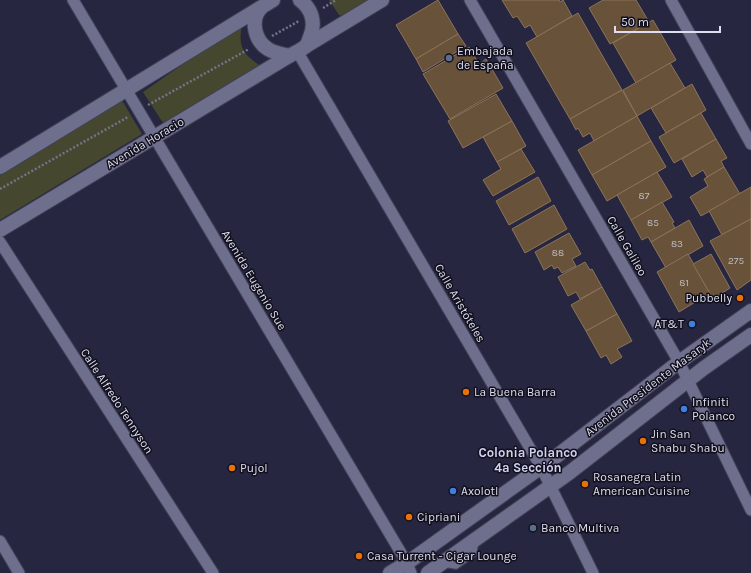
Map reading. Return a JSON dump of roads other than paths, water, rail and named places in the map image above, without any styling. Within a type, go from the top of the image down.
[{"type":"street","name":"Avenida Eugenio Sue","points":[[73,0],[409,568]]},
{"type":"street","points":[[267,2],[256,15],[254,25],[256,34],[261,43],[268,49],[297,51],[311,35],[313,25],[312,14],[306,5],[300,0]]},
{"type":"street","name":"Avenida Horacio","points":[[0,230],[382,0]]},
{"type":"street","name":"Calle Galileo","points":[[470,0],[679,362],[751,510]]},
{"type":"street","points":[[671,0],[751,144]]},
{"type":"street","points":[[0,167],[267,2]]},
{"type":"street","name":"Calle Aristóteles","points":[[297,51],[541,467],[593,573]]},
{"type":"street","name":"Calle Alfredo Tennyson","points":[[0,242],[212,573]]},
{"type":"street","name":"Avenida Presidente Masaryk","points":[[390,573],[409,568],[679,362],[751,311]]},
{"type":"street","name":"Avenida Presidente Masaryk","points":[[428,573],[550,486],[688,380],[751,335]]},
{"type":"street","points":[[0,541],[19,573]]},
{"type":"place","name":"Embajada de España","points":[[449,58]]},
{"type":"place","name":"Pubbelly","points":[[740,298]]},
{"type":"place","name":"AT&T","points":[[692,324]]},
{"type":"place","name":"La Buena Barra","points":[[466,392]]},
{"type":"place","name":"Infiniti Polanco","points":[[684,409]]},
{"type":"place","name":"Jin San Shabu Shabu","points":[[643,441]]},
{"type":"place","name":"Pujol","points":[[232,468]]},
{"type":"place","name":"Rosanegra Latin American Cuisine","points":[[585,484]]},
{"type":"place","name":"Axolotl","points":[[453,491]]},
{"type":"place","name":"Cipriani","points":[[409,517]]},
{"type":"place","name":"Banco Multiva","points":[[533,528]]},
{"type":"place","name":"Casa Turrent - Cigar Lounge","points":[[359,556]]},
{"type":"district","name":"Colonia Polanco 4ª Sección","points":[[528,460]]}]
